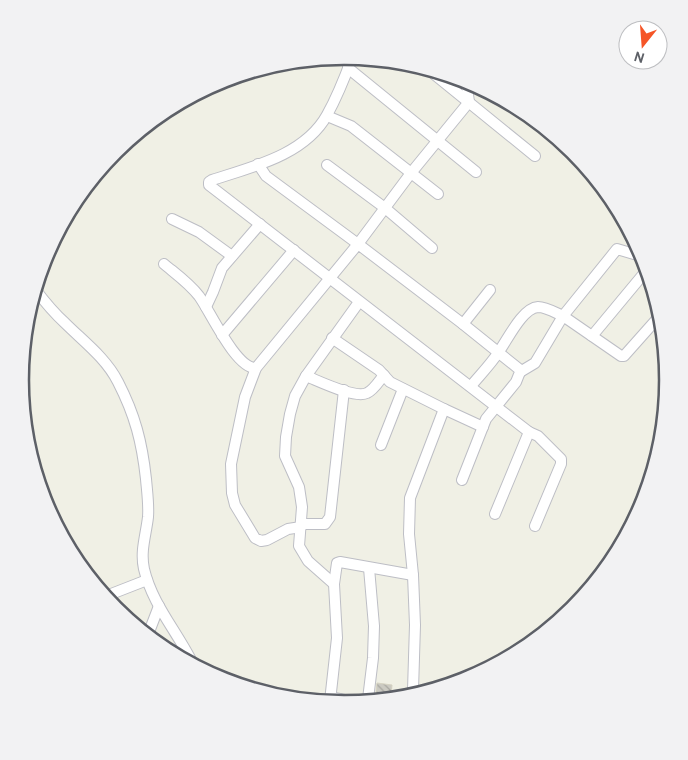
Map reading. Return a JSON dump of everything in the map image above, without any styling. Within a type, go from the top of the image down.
[{"type":"street","points":[[349,65],[327,116],[305,140],[279,157],[208,183],[359,302],[529,432],[538,436],[558,454],[561,464],[535,526]]},
{"type":"street","points":[[348,68],[476,172]]},
{"type":"street","points":[[441,80],[535,156]]},
{"type":"street","points":[[344,390],[330,517],[325,524],[288,529],[267,540],[258,540],[235,505],[232,492],[231,464],[245,397],[256,368],[358,244],[411,173],[469,102],[467,90]]},
{"type":"street","points":[[327,116],[355,130],[438,194]]},
{"type":"street","points":[[258,164],[266,176],[463,324],[519,369],[520,372]]},
{"type":"street","points":[[327,165],[384,208],[432,248]]},
{"type":"street","points":[[172,219],[200,232],[232,256]]},
{"type":"street","points":[[206,307],[214,292],[219,273],[260,224]]},
{"type":"street","points":[[462,480],[483,427],[496,405],[516,382],[520,372],[535,363],[563,316],[617,249],[633,254]]},
{"type":"street","points":[[222,336],[294,250]]},
{"type":"street","points":[[164,264],[184,280],[199,296],[222,336],[244,364],[256,368]]},
{"type":"street","points":[[592,336],[642,276]]},
{"type":"street","points":[[463,324],[490,290]]},
{"type":"street","points":[[40,295],[85,341],[117,379],[129,405],[139,432],[147,492],[148,516],[142,552],[147,580],[159,606],[187,654]]},
{"type":"street","points":[[334,584],[308,561],[299,546],[302,507],[299,487],[286,456],[290,414],[295,396],[306,376],[359,302]]},
{"type":"street","points":[[471,386],[498,353],[518,323],[532,309],[539,307],[563,316],[621,356],[624,356],[654,322]]},
{"type":"street","points":[[332,338],[379,370],[390,382],[483,427]]},
{"type":"street","points":[[306,376],[354,394],[362,394],[369,392],[384,376]]},
{"type":"street","points":[[381,445],[403,389]]},
{"type":"street","points":[[413,688],[415,625],[409,534],[410,498],[444,409]]},
{"type":"street","points":[[495,514],[529,432]]},
{"type":"street","points":[[330,695],[337,638],[334,584],[337,563],[413,575]]},
{"type":"street","points":[[369,568],[374,626],[373,658],[369,695]]},
{"type":"street","points":[[112,594],[147,580]]},
{"type":"street","points":[[150,629],[159,606]]},
{"type":"building","points":[[377,683],[392,685],[391,692],[376,692]]}]
